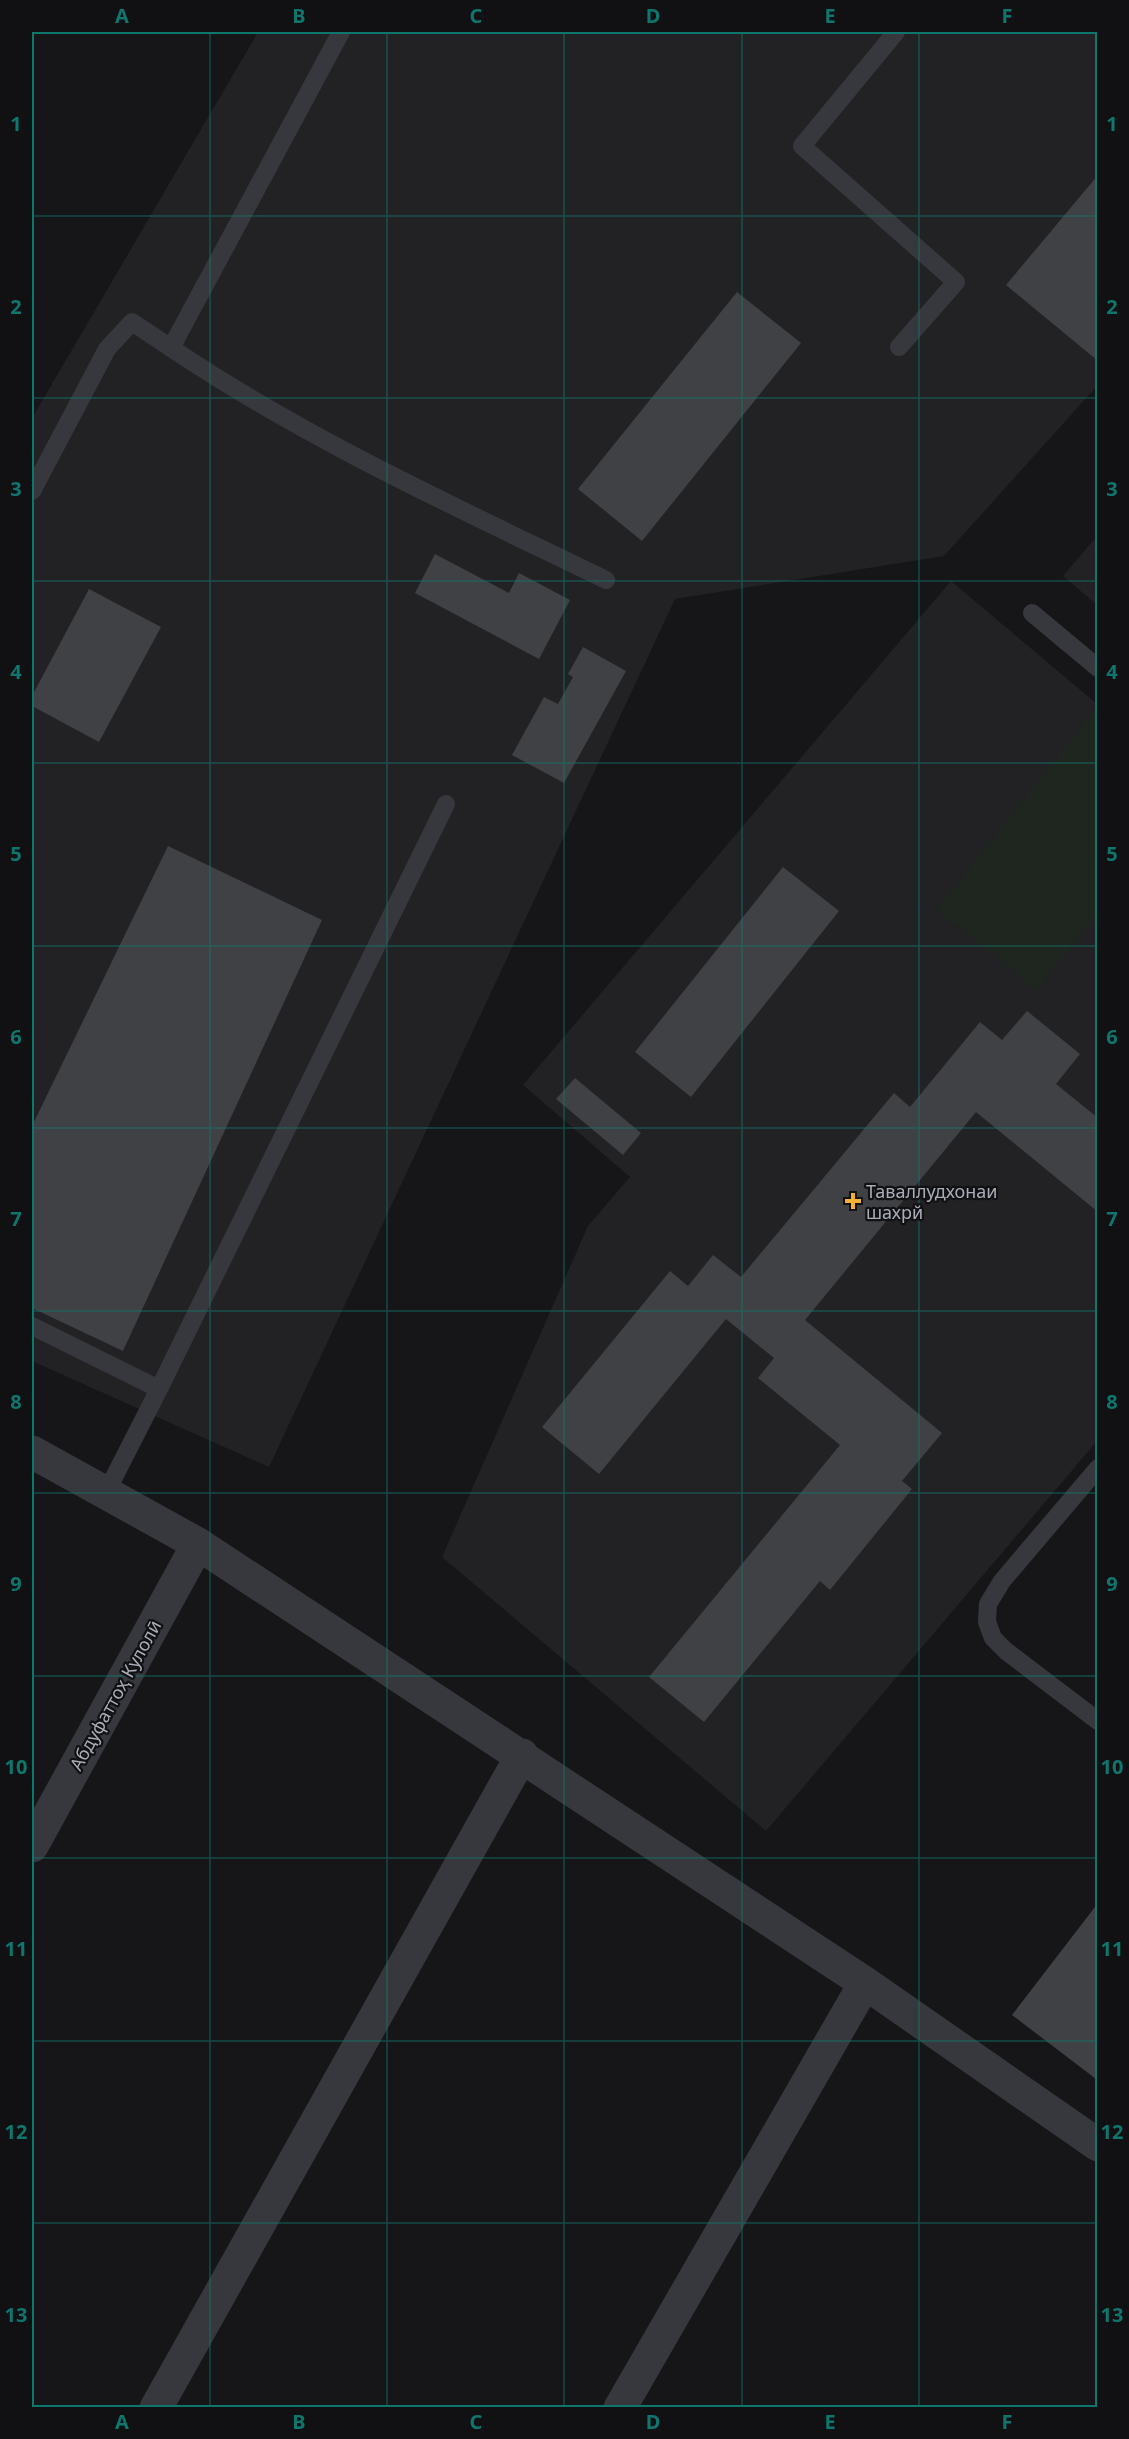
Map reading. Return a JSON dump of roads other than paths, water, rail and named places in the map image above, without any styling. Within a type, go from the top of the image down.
[{"type":"street","points":[[32,1452],[198,1544],[522,1755],[865,1983],[1098,2145]]},
{"type":"street","name":"Абдуфаттоҳ Кулолӣ","points":[[32,1846],[198,1544]]},
{"type":"street","points":[[156,2408],[522,1755]]},
{"type":"street","points":[[620,2408],[865,1983]]},
{"type":"lane","points":[[171,348],[341,32]]},
{"type":"lane","points":[[896,32],[802,146],[956,282],[899,347]]},
{"type":"lane","points":[[32,491],[107,349],[132,322],[212,375],[377,469],[606,580]]},
{"type":"lane","points":[[1032,613],[1098,668]]},
{"type":"lane","points":[[106,1493],[446,804]]},
{"type":"lane","points":[[32,1326],[159,1389]]},
{"type":"lane","points":[[1098,1468],[1002,1581],[988,1604],[987,1622],[993,1638],[1006,1651],[1098,1721]]},
{"type":"place","name":"Таваллудхонаи шахрй","points":[[853,1201]]}]
